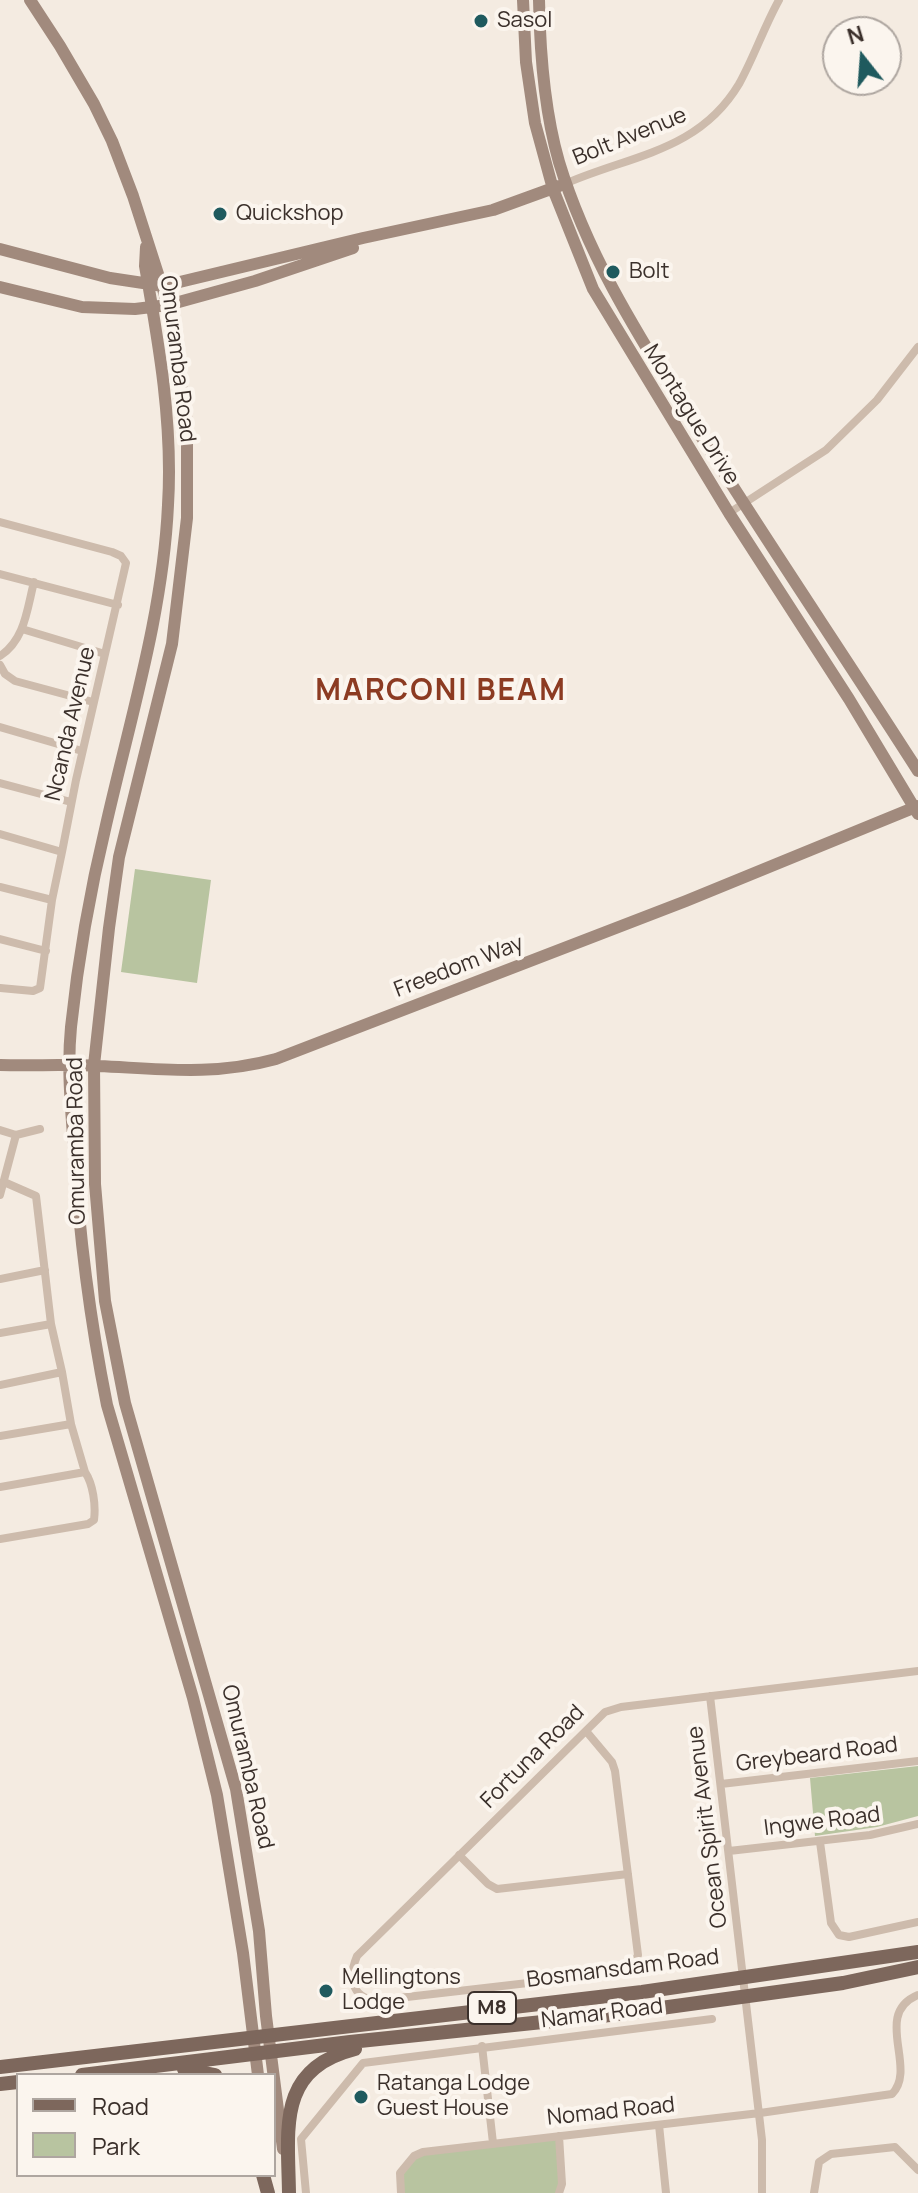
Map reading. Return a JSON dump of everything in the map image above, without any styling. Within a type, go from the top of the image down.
[{"type":"main road","name":"Omuramba Road","points":[[30,0],[68,57],[104,124],[133,196],[168,305],[187,422],[187,518],[172,644],[119,857],[94,1065],[97,1214],[105,1301],[114,1353],[156,1513],[236,1789],[259,1931],[274,2073]]},
{"type":"main road","name":"Montague Drive","points":[[523,0],[535,123],[553,189],[593,289],[729,513],[917,809]]},
{"type":"main road","name":"Montague Drive","points":[[539,0],[541,52],[559,161],[604,275],[743,504],[918,771]]},
{"type":"main road","points":[[0,249],[70,269],[149,286],[163,286],[493,210],[567,183]]},
{"type":"main road","points":[[0,287],[82,307],[168,305],[437,223]]},
{"type":"main road","name":"Omuramba Road","points":[[146,240],[145,266],[168,428],[170,466],[166,537],[149,647],[91,892],[71,1025],[69,1066],[80,1239],[95,1344],[107,1405],[193,1698],[217,1795],[258,2073]]},
{"type":"main road","name":"Freedom Way","points":[[0,1065],[94,1065],[208,1071],[241,1068],[276,1059],[917,809]]},
{"type":"main road","name":"Bosmansdam Road","points":[[0,2067],[642,1992],[918,1952]]},
{"type":"main road","name":"Bosmansdam Road","points":[[99,2073],[569,2020],[843,1983],[918,1967]]},
{"type":"main road","points":[[289,2193],[288,2125],[300,2082],[330,2056],[394,2038]]},
{"type":"main road","points":[[143,2068],[188,2069],[206,2073]]},
{"type":"main road","name":"Omuramba Road","points":[[276,2091],[289,2193]]},
{"type":"street","name":"Bolt Avenue","points":[[567,183],[683,139],[705,125],[739,83],[779,0]]},
{"type":"street","points":[[729,513],[826,450],[877,400],[918,347]]},
{"type":"street","name":"Ncanda Avenue","points":[[0,522],[121,556],[126,563],[71,802],[52,900],[42,983],[33,991],[0,988]]},
{"type":"street","points":[[0,574],[118,605]]},
{"type":"street","points":[[0,656],[16,643],[34,582]]},
{"type":"street","points":[[22,629],[105,654]]},
{"type":"street","points":[[0,665],[5,674],[15,681],[93,702]]},
{"type":"street","points":[[0,727],[82,751]]},
{"type":"street","points":[[0,783],[71,802]]},
{"type":"street","points":[[0,834],[62,852]]},
{"type":"street","points":[[0,887],[52,900]]},
{"type":"street","points":[[0,939],[46,951]]},
{"type":"street","points":[[0,1130],[16,1135],[40,1129]]},
{"type":"street","points":[[0,1195],[16,1135]]},
{"type":"street","points":[[0,1539],[88,1524],[94,1520],[91,1488],[76,1450],[51,1324],[36,1196],[4,1182]]},
{"type":"street","points":[[0,1279],[45,1270]]},
{"type":"street","points":[[0,1333],[51,1324]]},
{"type":"street","points":[[0,1385],[62,1372]]},
{"type":"street","points":[[0,1436],[71,1424]]},
{"type":"street","points":[[0,1487],[85,1472]]},
{"type":"street","name":"Fortuna Road","points":[[628,1874],[638,1955],[629,1970],[381,2000],[367,2001],[357,1993],[353,1978],[357,1956],[601,1715],[614,1708],[918,1671]]},
{"type":"street","name":"Ocean Spirit Avenue","points":[[710,1696],[760,2113],[764,2167],[762,2193]]},
{"type":"street","points":[[459,1855],[497,1889],[628,1874],[614,1766],[586,1731]]},
{"type":"street","name":"Greybeard Road","points":[[721,1784],[918,1761]]},
{"type":"street","name":"Ingwe Road","points":[[729,1851],[820,1842],[883,1833],[918,1824]]},
{"type":"street","points":[[820,1842],[831,1923],[839,1935],[849,1937],[918,1922]]},
{"type":"street","name":"Nomad Road","points":[[401,2193],[400,2173],[418,2154],[892,2094],[899,2087],[902,2077],[897,2017],[904,2003],[918,1995]]},
{"type":"street","name":"Namar Road","points":[[306,2193],[301,2139],[358,2067],[369,2062],[712,2019]]},
{"type":"street","points":[[482,2046],[493,2143]]},
{"type":"street","points":[[659,2125],[666,2193]]},
{"type":"street","points":[[559,2136],[562,2184],[559,2193]]},
{"type":"street","points":[[814,2193],[819,2162],[831,2154],[895,2147],[918,2170]]},
{"type":"green space","points":[[135,869],[211,880],[197,983],[121,972]]},
{"type":"green space","points":[[918,1766],[918,1816],[877,1827],[815,1836],[810,1778]]},
{"type":"green space","points":[[559,2135],[560,2193],[403,2193],[404,2171],[416,2156]]},
{"type":"place","name":"Sasol","points":[[481,21]]},
{"type":"place","name":"Quickshop","points":[[220,214]]},
{"type":"place","name":"Bolt","points":[[613,272]]},
{"type":"place","name":"Mellingtons Lodge","points":[[326,1991]]},
{"type":"place","name":"Ratanga Lodge Guest House","points":[[361,2097]]},
{"type":"district","name":"MARCONI BEAM","points":[[441,692]]}]
